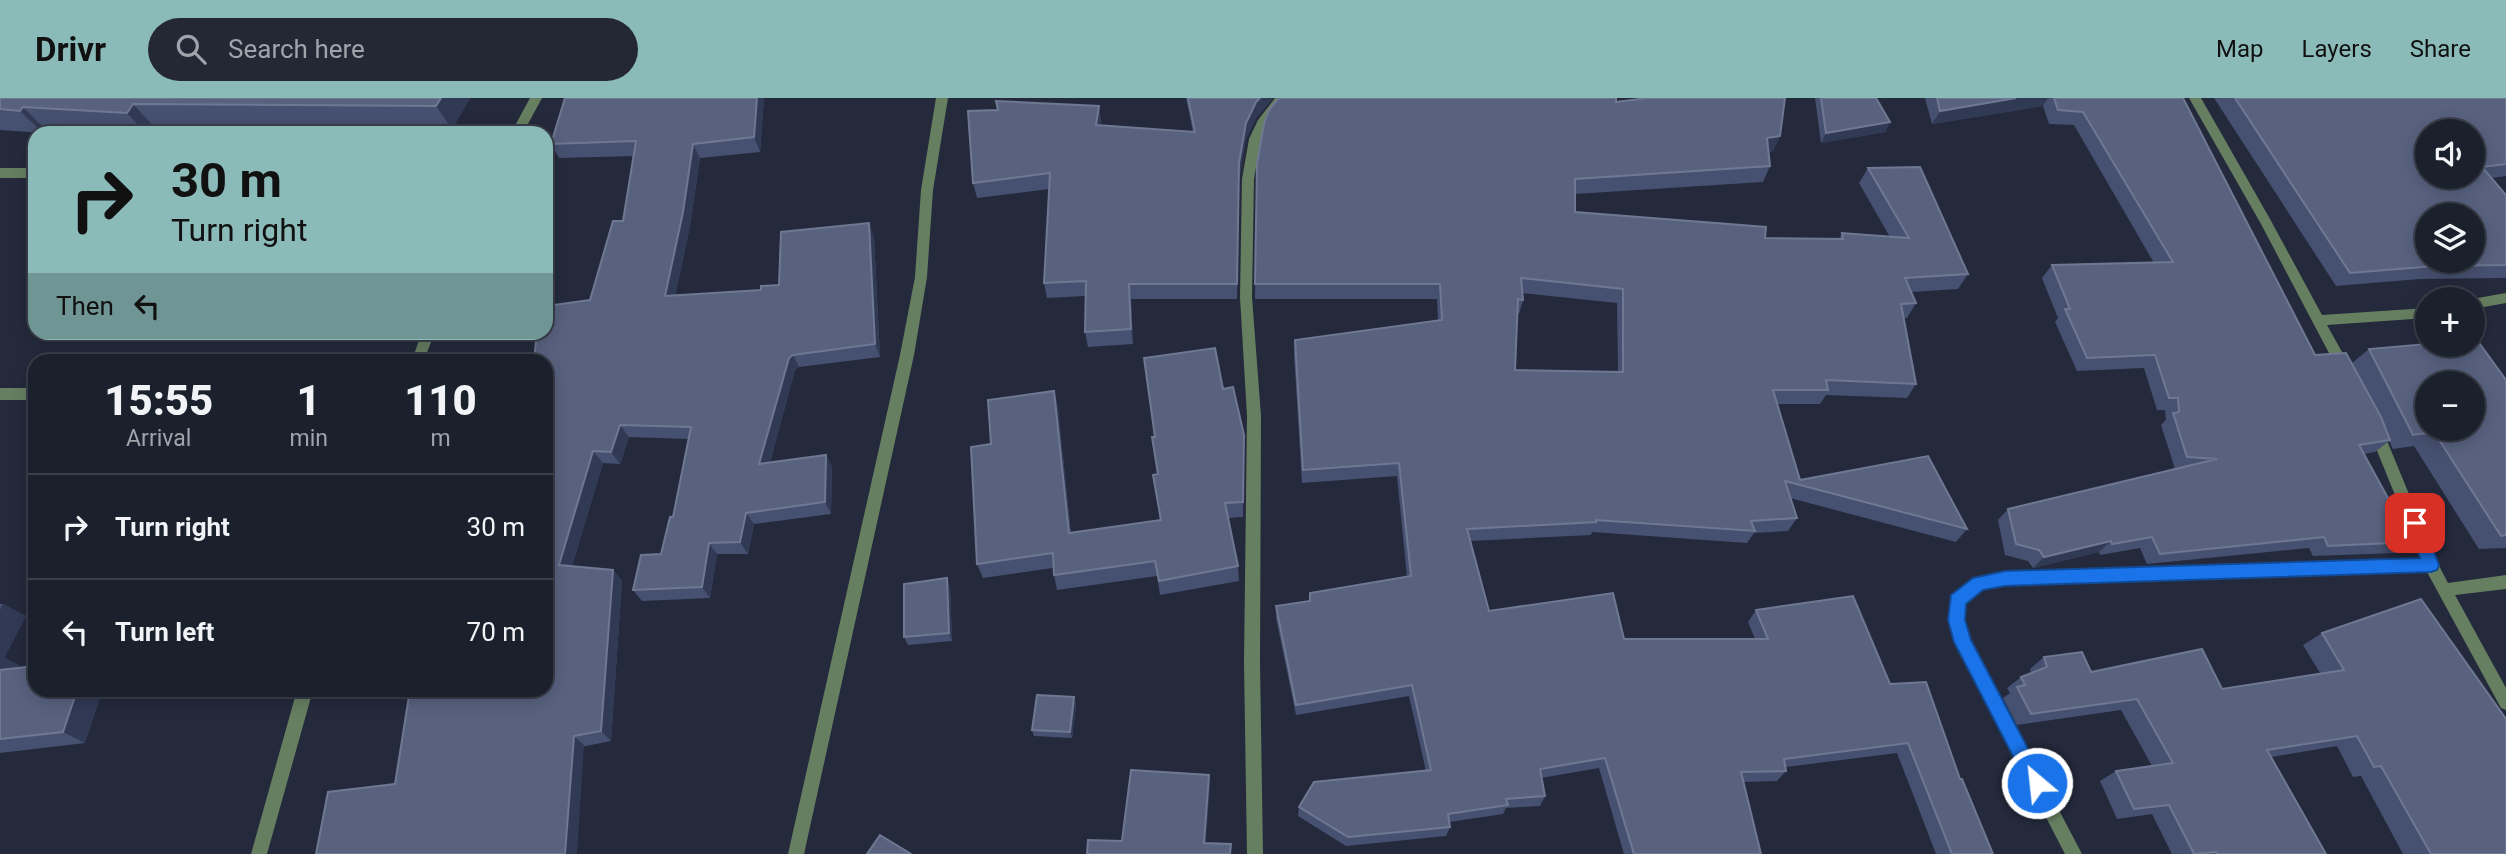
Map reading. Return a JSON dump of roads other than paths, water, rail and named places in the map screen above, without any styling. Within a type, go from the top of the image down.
[{"type":"street","points":[[521,126],[536,98]]},
{"type":"street","points":[[796,854],[907,355],[921,277],[927,190],[942,98]]},
{"type":"street","points":[[1255,854],[1252,663],[1254,416],[1246,297],[1248,179],[1255,139],[1262,123],[1282,98]]},
{"type":"street","points":[[2195,98],[2350,379]]},
{"type":"street","points":[[0,173],[28,173]]},
{"type":"street","points":[[2485,302],[2506,298]]},
{"type":"street","points":[[2319,320],[2415,314]]},
{"type":"street","points":[[0,394],[28,394]]},
{"type":"street","points":[[2368,415],[2407,502],[2431,565],[2506,702]]},
{"type":"street","points":[[2074,854],[1963,642],[1956,620],[1957,601],[1979,583],[2005,578],[2431,565]]},
{"type":"street","points":[[2445,590],[2506,582]]},
{"type":"street","points":[[260,854],[303,697]]}]
